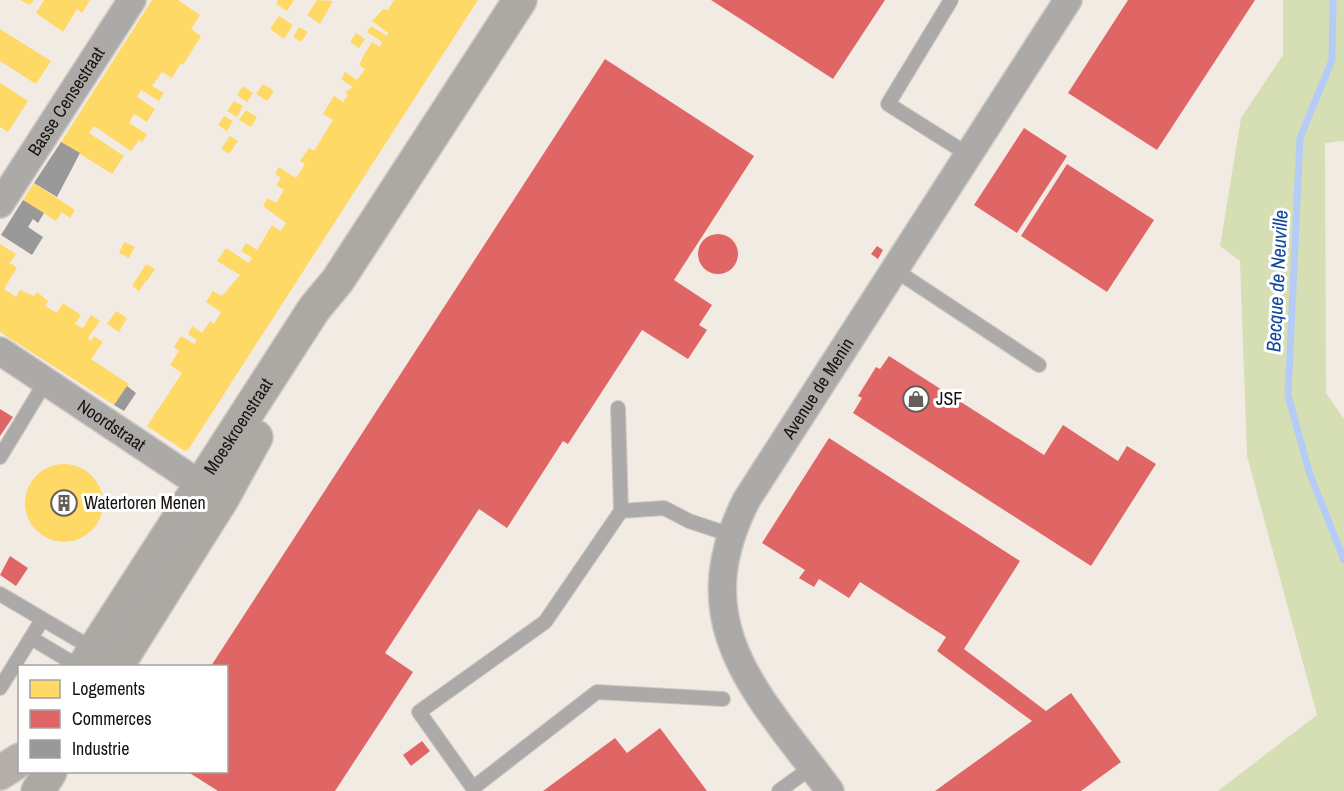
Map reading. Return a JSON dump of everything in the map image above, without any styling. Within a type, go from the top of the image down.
[{"type":"highway","points":[[0,773],[18,761]]},
{"type":"main road","name":"Moeskroenstraat","points":[[93,662],[212,492],[323,315],[338,280],[520,0]]},
{"type":"main road","points":[[2,791],[18,769]]},
{"type":"main road","points":[[38,791],[49,773]]},
{"type":"street","name":"Basse Censestraat","points":[[0,204],[132,0]]},
{"type":"street","name":"Avenue de Menin","points":[[830,791],[756,690],[726,631],[721,576],[731,535],[747,499],[1068,0]]},
{"type":"street","name":"Noordstraat","points":[[0,351],[212,492]]},
{"type":"lane","points":[[951,0],[888,104],[969,155]]},
{"type":"lane","points":[[895,270],[1039,365]]},
{"type":"lane","points":[[0,457],[46,381]]},
{"type":"lane","points":[[618,408],[621,511],[544,622],[419,712],[473,788],[597,692],[723,699]]},
{"type":"lane","points":[[621,511],[664,508],[689,521],[731,535]]},
{"type":"lane","points":[[0,594],[42,620],[93,662]]},
{"type":"lane","points":[[0,688],[42,620]]},
{"type":"lane","points":[[31,638],[93,662]]},
{"type":"lane","points":[[779,791],[812,767]]},
{"type":"green space","points":[[1283,0],[1344,0],[1344,141],[1325,143],[1326,393],[1344,419],[1344,791],[1218,791],[1317,715],[1247,456],[1240,261],[1220,246],[1241,118],[1283,55]]},
{"type":"building: Logements","points":[[20,0],[34,0],[30,5]]},
{"type":"building: Logements","points":[[44,0],[90,0],[82,13],[77,9],[63,32],[36,13]]},
{"type":"building: Logements","points":[[152,0],[178,0],[200,15],[191,29],[201,36],[172,78],[162,72],[152,86],[164,93],[159,101],[141,90],[137,97],[155,109],[147,122],[134,114],[129,123],[147,134],[142,142],[139,140],[131,151],[94,126],[89,133],[124,156],[112,174],[61,142]]},
{"type":"building: Logements","points":[[278,0],[294,0],[287,11],[276,4]]},
{"type":"building: Logements","points":[[317,0],[333,1],[320,24],[307,15]]},
{"type":"building: Logements","points":[[394,0],[478,0],[188,450],[185,451],[147,426],[182,373],[170,365],[179,351],[174,347],[181,336],[194,344],[197,340],[188,334],[192,326],[202,333],[210,321],[214,324],[221,312],[206,302],[213,291],[222,296],[240,275],[217,261],[226,248],[249,263],[252,258],[241,251],[246,243],[257,250],[272,225],[281,231],[286,223],[263,206],[268,198],[276,203],[284,190],[276,185],[281,178],[275,174],[279,167],[296,178],[305,164],[300,161],[309,148],[314,151],[333,120],[323,114],[327,107],[334,96],[343,102],[348,95],[345,92],[353,87],[341,79],[345,72],[357,80],[365,69],[359,65],[372,42],[380,47],[382,42],[367,32],[371,26],[387,36],[388,33],[372,21],[383,9],[388,10]]},
{"type":"building: Logements","points":[[279,16],[293,25],[284,39],[270,29]]},
{"type":"building: Logements","points":[[299,27],[308,32],[301,42],[293,37]]},
{"type":"building: Logements","points":[[0,29],[51,61],[36,84],[0,61]]},
{"type":"building: Logements","points":[[356,33],[365,39],[359,48],[350,42]]},
{"type":"building: Logements","points":[[0,83],[28,101],[8,132],[0,127]]},
{"type":"building: Logements","points":[[263,84],[274,91],[267,101],[256,94]]},
{"type":"building: Logements","points":[[243,86],[253,93],[247,102],[237,95]]},
{"type":"building: Logements","points":[[234,101],[243,106],[237,117],[227,111]]},
{"type":"building: Logements","points":[[246,110],[257,117],[251,127],[239,120]]},
{"type":"building: Logements","points":[[224,116],[233,121],[227,131],[218,125]]},
{"type":"building: Logements","points":[[230,136],[238,141],[229,154],[221,149]]},
{"type":"building: Logements","points":[[34,183],[75,210],[70,218],[62,212],[56,221],[23,200]]},
{"type":"building: Logements","points":[[124,242],[135,247],[129,258],[119,253]]},
{"type":"building: Logements","points":[[0,244],[16,254],[10,263],[17,267],[4,289],[16,297],[20,290],[34,296],[37,292],[48,301],[45,306],[57,313],[63,303],[81,315],[75,324],[83,328],[91,315],[100,321],[88,338],[91,341],[94,336],[103,342],[91,359],[129,384],[114,405],[0,332]]},
{"type":"building: Logements","points":[[146,264],[155,269],[147,281],[141,277],[146,281],[139,291],[132,286]]},
{"type":"building: Logements","points":[[116,311],[127,318],[119,332],[107,324]]},
{"type":"building: Logements","name":"Watertoren Menen","points":[[64,464],[79,467],[96,481],[103,503],[100,518],[86,535],[64,542],[49,539],[32,525],[25,503],[28,488],[42,471]]},
{"type":"building: Commerces","points":[[711,0],[885,0],[833,79]]},
{"type":"building: Commerces","points":[[1128,0],[1255,0],[1157,150],[1068,93]]},
{"type":"building: Commerces","points":[[605,59],[754,156],[674,280],[712,305],[699,325],[707,330],[688,359],[642,330],[568,444],[563,441],[507,528],[479,509],[385,653],[413,672],[335,791],[218,791],[190,773],[228,773],[228,665],[212,665]]},
{"type":"building: Commerces","points":[[1024,128],[1067,156],[1017,233],[974,205]]},
{"type":"building: Commerces","points":[[1067,164],[1154,220],[1107,292],[1021,236]]},
{"type":"building: Commerces","points":[[718,234],[732,240],[738,254],[732,268],[718,274],[704,268],[698,254],[704,240]]},
{"type":"building: Commerces","points":[[877,246],[883,250],[878,259],[871,254]]},
{"type":"building: Commerces","points":[[889,356],[1044,455],[1063,425],[1118,461],[1127,446],[1156,464],[1091,566],[853,413],[862,398],[858,396],[876,367],[880,369]]},
{"type":"building: Commerces","points":[[0,409],[13,417],[0,436]]},
{"type":"building: Commerces","points":[[829,438],[1020,561],[964,649],[1046,711],[1071,693],[1121,762],[1081,791],[935,791],[1032,721],[937,651],[946,637],[860,582],[849,598],[819,579],[814,587],[799,578],[805,570],[762,543]]},
{"type":"building: Commerces","points":[[10,556],[28,568],[16,586],[0,575]]},
{"type":"building: Commerces","points":[[660,728],[707,791],[543,791],[615,738],[627,753]]},
{"type":"building: Commerces","points":[[422,741],[430,751],[411,766],[403,755]]},
{"type":"building: Industrie","points":[[61,142],[80,153],[57,197],[34,183]]},
{"type":"building: Industrie","points":[[23,200],[44,213],[38,223],[33,219],[28,227],[43,237],[32,255],[1,235]]},
{"type":"building: Industrie","points":[[127,386],[136,393],[124,411],[114,405]]},
{"type":"waterway","name":"Becque de Neuville","points":[[1333,0],[1332,60],[1300,138],[1288,395],[1309,472],[1344,560]]},
{"type":"place","name":"JSF","points":[[916,399]]},
{"type":"place","name":"Watertoren Menen","points":[[64,503]]}]
